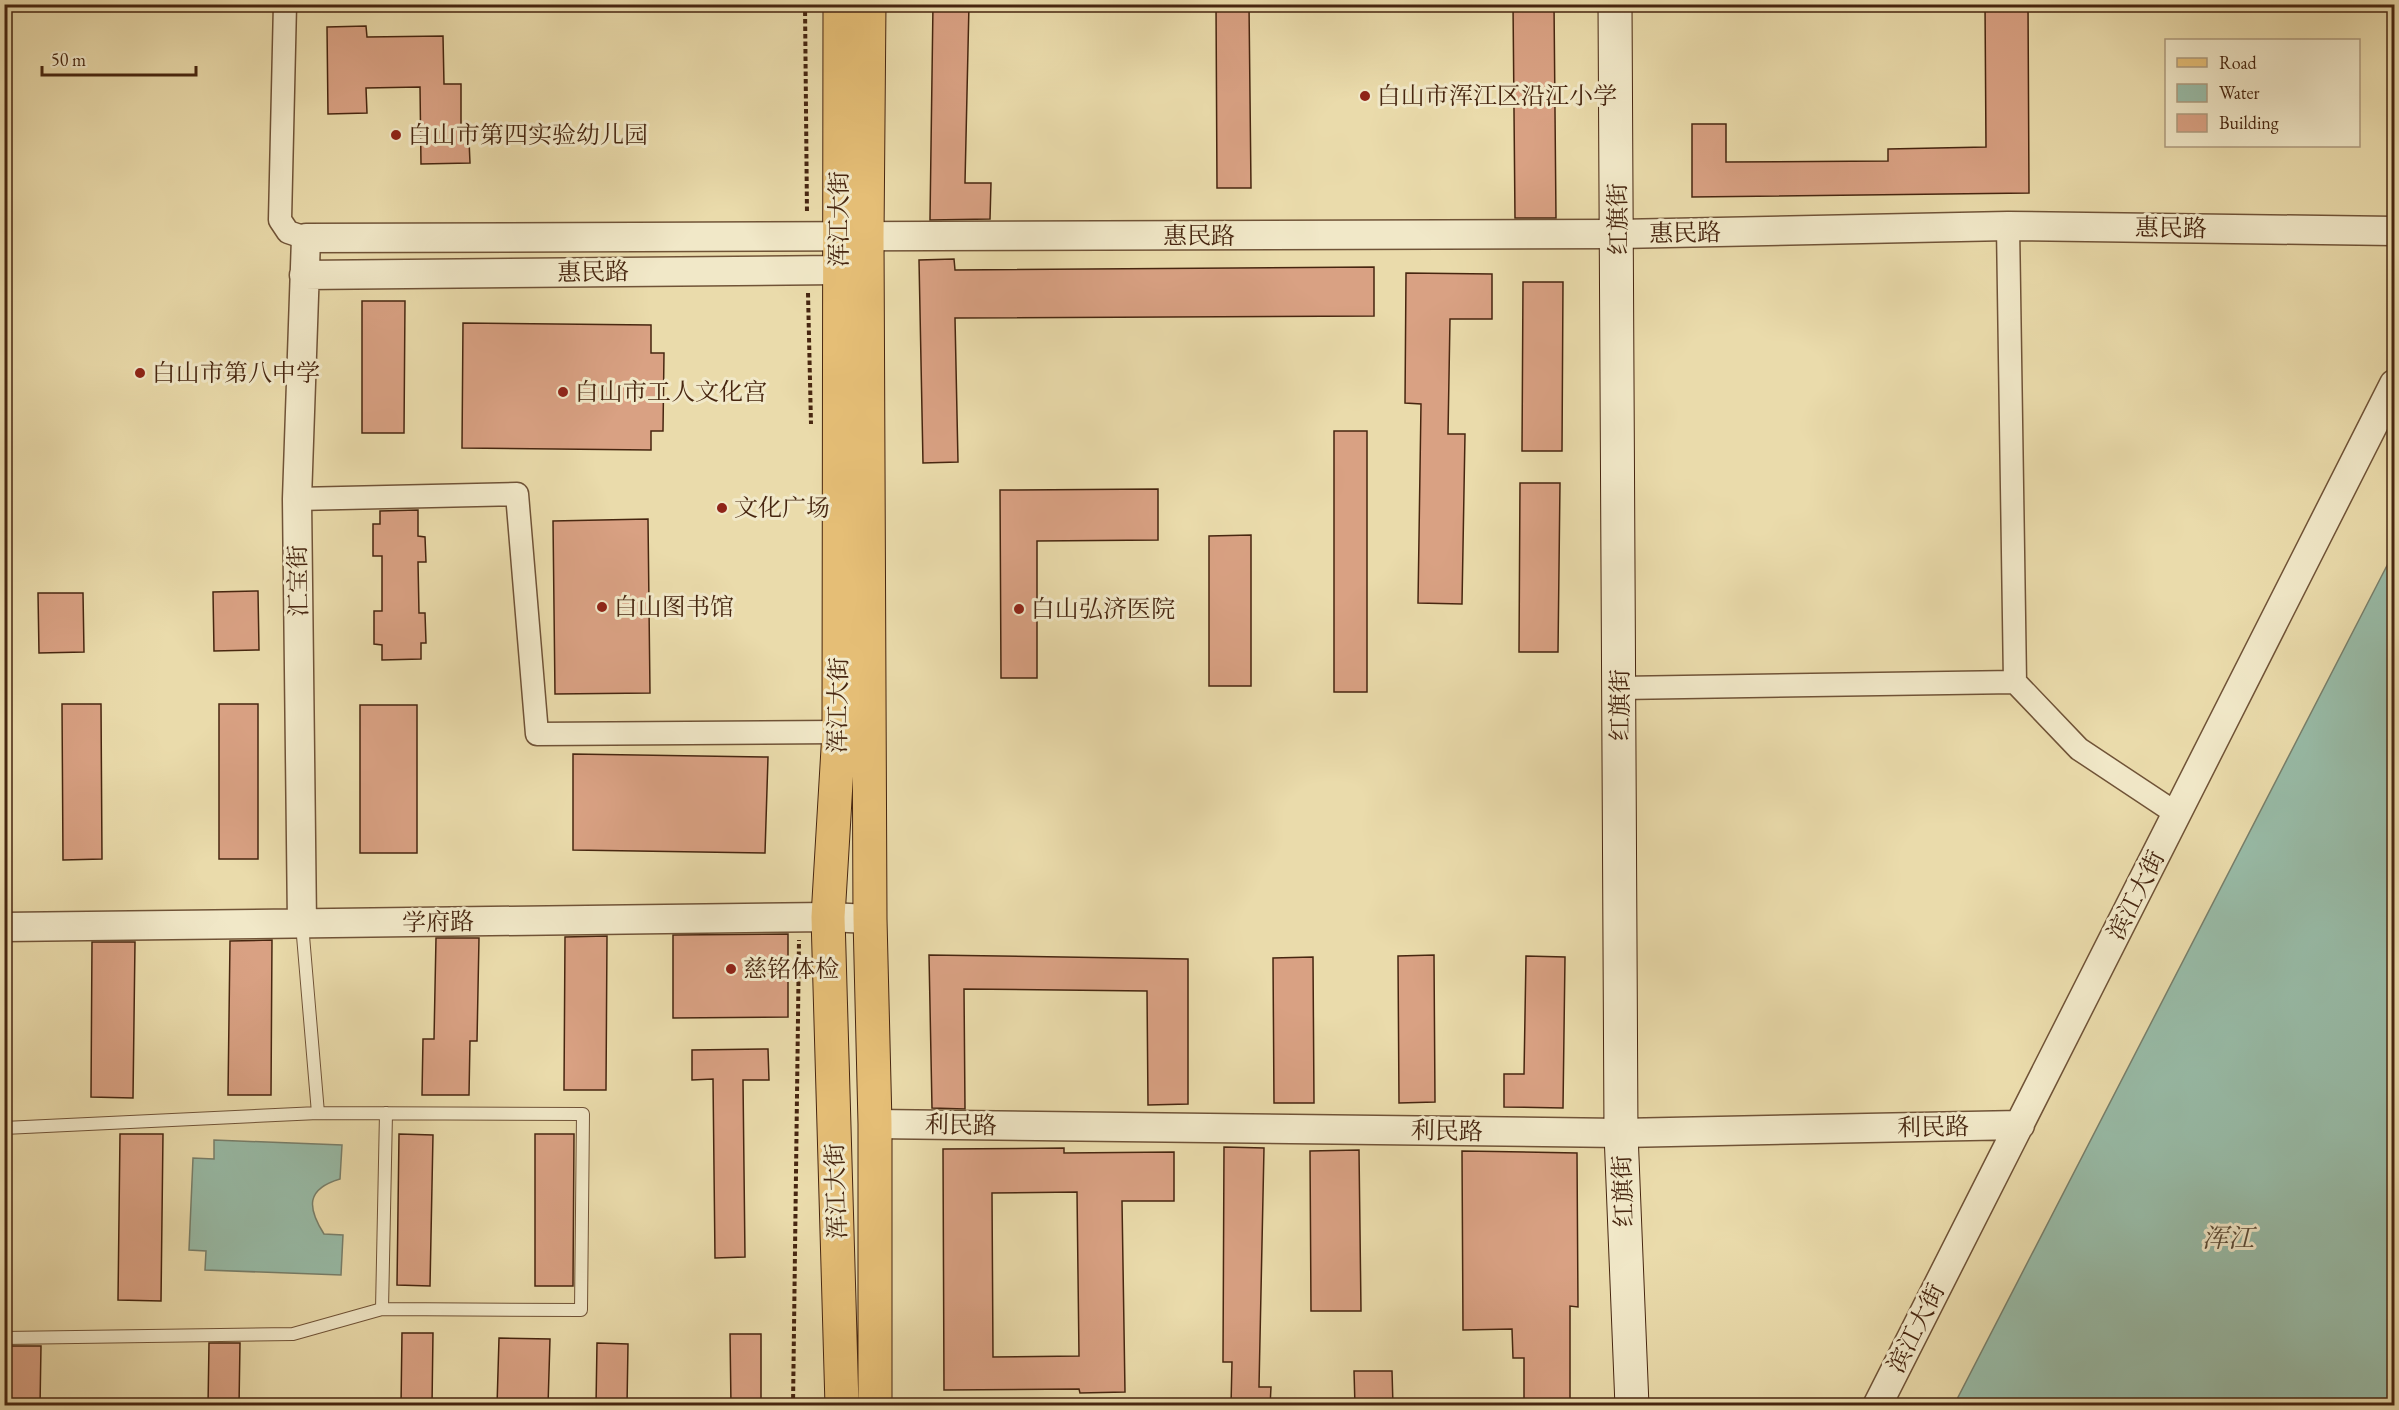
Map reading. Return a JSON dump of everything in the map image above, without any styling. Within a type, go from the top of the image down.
[{"type":"main road","name":"浑江大街","points":[[840,4],[837,237],[870,919],[875,1124],[875,1406]]},
{"type":"main road","name":"浑江大街","points":[[842,1406],[814,917],[839,732],[824,270],[837,237],[868,4]]},
{"type":"main road","name":"红旗街","points":[[1615,4],[1621,1133],[1632,1406]]},
{"type":"street","points":[[285,4],[280,220],[288,232],[306,238]]},
{"type":"street","points":[[2008,226],[2015,682],[2079,749],[2177,814]]},
{"type":"street","name":"惠民路","points":[[306,238],[1618,234],[2008,226],[2394,231]]},
{"type":"street","name":"汇宝街","points":[[302,924],[297,499],[306,238]]},
{"type":"street","name":"惠民路","points":[[303,275],[824,270]]},
{"type":"street","name":"滨江大街","points":[[1877,1406],[2394,384]]},
{"type":"street","points":[[297,499],[517,494],[537,734],[839,732]]},
{"type":"street","points":[[1620,688],[2015,682]]},
{"type":"street","name":"学府路","points":[[4,927],[814,917],[870,919]]},
{"type":"street","name":"利民路","points":[[875,1124],[1621,1133],[2019,1125]]},
{"type":"lane","points":[[302,924],[318,1113]]},
{"type":"lane","points":[[4,1128],[318,1113],[583,1114],[581,1310],[382,1309],[293,1334],[4,1338]]},
{"type":"lane","points":[[382,1309],[386,1113]]},
{"type":"path","points":[[805,4],[837,237]]},
{"type":"path","points":[[811,424],[824,270]]},
{"type":"path","points":[[793,1406],[814,917]]},
{"type":"water","name":"浑江","points":[[2394,552],[2394,1405],[1954,1405]]},
{"type":"water","points":[[214,1140],[342,1145],[340,1179],[321,1188],[313,1200],[315,1215],[324,1234],[343,1235],[341,1275],[205,1270],[206,1251],[189,1250],[193,1158],[214,1159]]},
{"type":"building","points":[[933,4],[969,4],[965,183],[991,183],[990,219],[930,220]]},
{"type":"building","points":[[1216,4],[1249,4],[1251,188],[1217,188]]},
{"type":"building","points":[[1513,4],[1554,4],[1556,218],[1515,218]]},
{"type":"building","points":[[1985,4],[2028,4],[2029,193],[1692,197],[1692,124],[1726,124],[1726,162],[1888,161],[1888,149],[1986,147]]},
{"type":"building","points":[[366,26],[367,37],[443,36],[444,84],[461,84],[461,140],[469,140],[470,163],[421,164],[420,87],[366,88],[367,113],[328,114],[327,27]]},
{"type":"building","points":[[954,259],[955,270],[1374,267],[1374,316],[955,318],[958,462],[923,463],[919,260]]},
{"type":"building","points":[[1406,273],[1492,274],[1492,319],[1450,319],[1448,434],[1465,434],[1462,604],[1418,603],[1421,404],[1405,403]]},
{"type":"building","points":[[1523,282],[1563,282],[1562,451],[1522,451]]},
{"type":"building","points":[[362,301],[405,301],[404,433],[362,433]]},
{"type":"building","name":"白山市工人文化宫","points":[[463,323],[651,325],[651,353],[664,353],[663,431],[651,431],[651,450],[462,448]]},
{"type":"building","points":[[1334,431],[1367,431],[1367,692],[1334,692]]},
{"type":"building","points":[[1520,483],[1560,483],[1558,652],[1519,652]]},
{"type":"building","name":"白山弘济医院","points":[[1158,489],[1158,540],[1037,541],[1037,678],[1001,678],[1000,490]]},
{"type":"building","points":[[418,510],[418,536],[425,537],[426,562],[418,562],[419,613],[425,613],[426,643],[421,643],[421,659],[382,660],[382,645],[374,644],[374,611],[382,611],[382,556],[373,556],[373,524],[380,524],[380,511]]},
{"type":"building","name":"白山图书馆","points":[[648,519],[650,693],[555,694],[553,521]]},
{"type":"building","points":[[1251,535],[1251,686],[1209,686],[1209,536]]},
{"type":"building","points":[[258,591],[259,650],[214,651],[213,592]]},
{"type":"building","points":[[38,593],[83,593],[84,652],[39,653]]},
{"type":"building","points":[[62,704],[101,704],[102,859],[63,860]]},
{"type":"building","points":[[219,704],[258,704],[258,859],[219,859]]},
{"type":"building","points":[[360,705],[417,705],[417,853],[360,853]]},
{"type":"building","points":[[573,754],[768,757],[765,853],[573,850]]},
{"type":"building","name":"慈铭体检","points":[[788,934],[788,1017],[673,1018],[673,935]]},
{"type":"building","points":[[607,936],[606,1090],[564,1090],[565,937]]},
{"type":"building","points":[[436,938],[479,938],[477,1041],[470,1041],[469,1095],[422,1095],[423,1039],[434,1039]]},
{"type":"building","points":[[272,940],[271,1095],[228,1095],[230,941]]},
{"type":"building","points":[[92,942],[135,942],[133,1098],[91,1097]]},
{"type":"building","points":[[929,955],[1188,959],[1188,1104],[1148,1105],[1147,991],[964,989],[965,1109],[932,1108]]},
{"type":"building","points":[[1434,955],[1435,1102],[1399,1103],[1398,956]]},
{"type":"building","points":[[1526,956],[1565,957],[1563,1108],[1504,1107],[1504,1074],[1524,1074]]},
{"type":"building","points":[[1313,957],[1314,1103],[1274,1103],[1273,958]]},
{"type":"building","points":[[768,1049],[769,1080],[743,1080],[745,1257],[715,1258],[713,1079],[692,1080],[692,1050]]},
{"type":"building","points":[[120,1134],[163,1134],[161,1301],[118,1300]]},
{"type":"building","points":[[399,1134],[433,1135],[430,1286],[397,1285]]},
{"type":"building","points":[[535,1134],[574,1134],[573,1286],[535,1286]]},
{"type":"building","points":[[1224,1147],[1264,1148],[1259,1387],[1271,1387],[1270,1406],[1231,1406],[1232,1362],[1223,1362]]},
{"type":"building","points":[[1064,1148],[1064,1153],[1174,1152],[1174,1201],[1122,1201],[1125,1392],[1080,1393],[1079,1389],[944,1390],[943,1149]],"holes":[[[1077,1192],[1079,1356],[993,1357],[992,1193]]]},
{"type":"building","points":[[1359,1150],[1361,1311],[1311,1311],[1310,1151]]},
{"type":"building","points":[[1462,1151],[1577,1153],[1578,1307],[1570,1306],[1570,1406],[1524,1406],[1524,1358],[1513,1358],[1512,1329],[1463,1330]]},
{"type":"building","points":[[402,1333],[433,1333],[432,1406],[401,1406]]},
{"type":"building","points":[[730,1334],[761,1334],[761,1406],[731,1406]]},
{"type":"building","points":[[499,1338],[550,1339],[548,1406],[497,1406]]},
{"type":"building","points":[[209,1343],[240,1343],[239,1406],[208,1406]]},
{"type":"building","points":[[597,1343],[628,1344],[627,1406],[596,1406]]},
{"type":"building","points":[[10,1346],[41,1346],[40,1406],[9,1406]]},
{"type":"building","points":[[1354,1371],[1392,1371],[1393,1406],[1355,1406]]},
{"type":"place","name":"白山市浑江区沿江小学","points":[[1365,96]]},
{"type":"place","name":"白山市第四实验幼儿园","points":[[396,135]]},
{"type":"place","name":"白山市第八中学","points":[[140,373]]},
{"type":"place","name":"白山市工人文化宫","points":[[563,392]]},
{"type":"place","name":"文化广场","points":[[722,508]]},
{"type":"place","name":"白山图书馆","points":[[602,607]]},
{"type":"place","name":"白山弘济医院","points":[[1019,609]]},
{"type":"place","name":"慈铭体检","points":[[731,969]]}]
